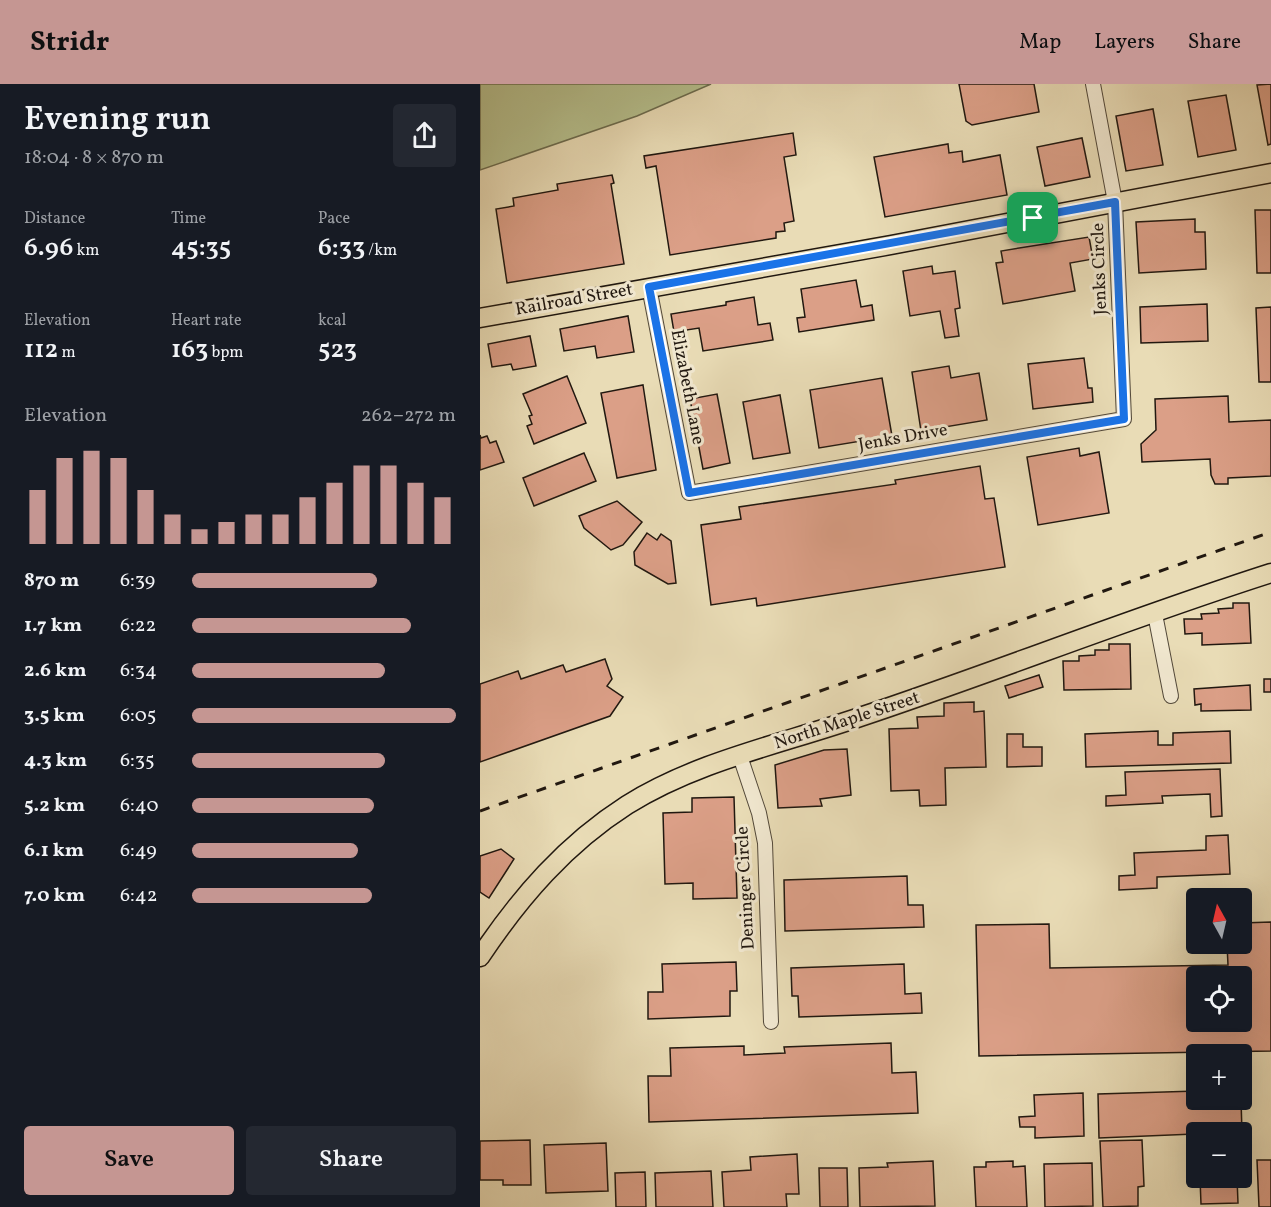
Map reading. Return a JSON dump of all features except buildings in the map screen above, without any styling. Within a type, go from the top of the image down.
[{"type":"main road","name":"Railroad Street","points":[[480,318],[1271,173]]},
{"type":"main road","name":"North Maple Street","points":[[480,957],[533,886],[580,839],[659,787],[740,756],[860,717],[1271,573]]},
{"type":"street","name":"Jenks Circle","points":[[1093,84],[1115,202],[1124,419]]},
{"type":"street","name":"Elizabeth Lane","points":[[649,287],[689,493]]},
{"type":"street","name":"Jenks Drive","points":[[689,493],[1124,419]]},
{"type":"street","points":[[1155,614],[1171,696]]},
{"type":"street","name":"Deninger Circle","points":[[740,756],[759,813],[765,843],[771,1022]]},
{"type":"green space","points":[[480,84],[711,84],[637,116],[480,170]]},
{"type":"railway","points":[[480,811],[1271,532]]},
{"type":"route","points":[[1115,202],[1124,419],[689,493],[649,287],[878,248],[1033,218],[1115,202]]}]
